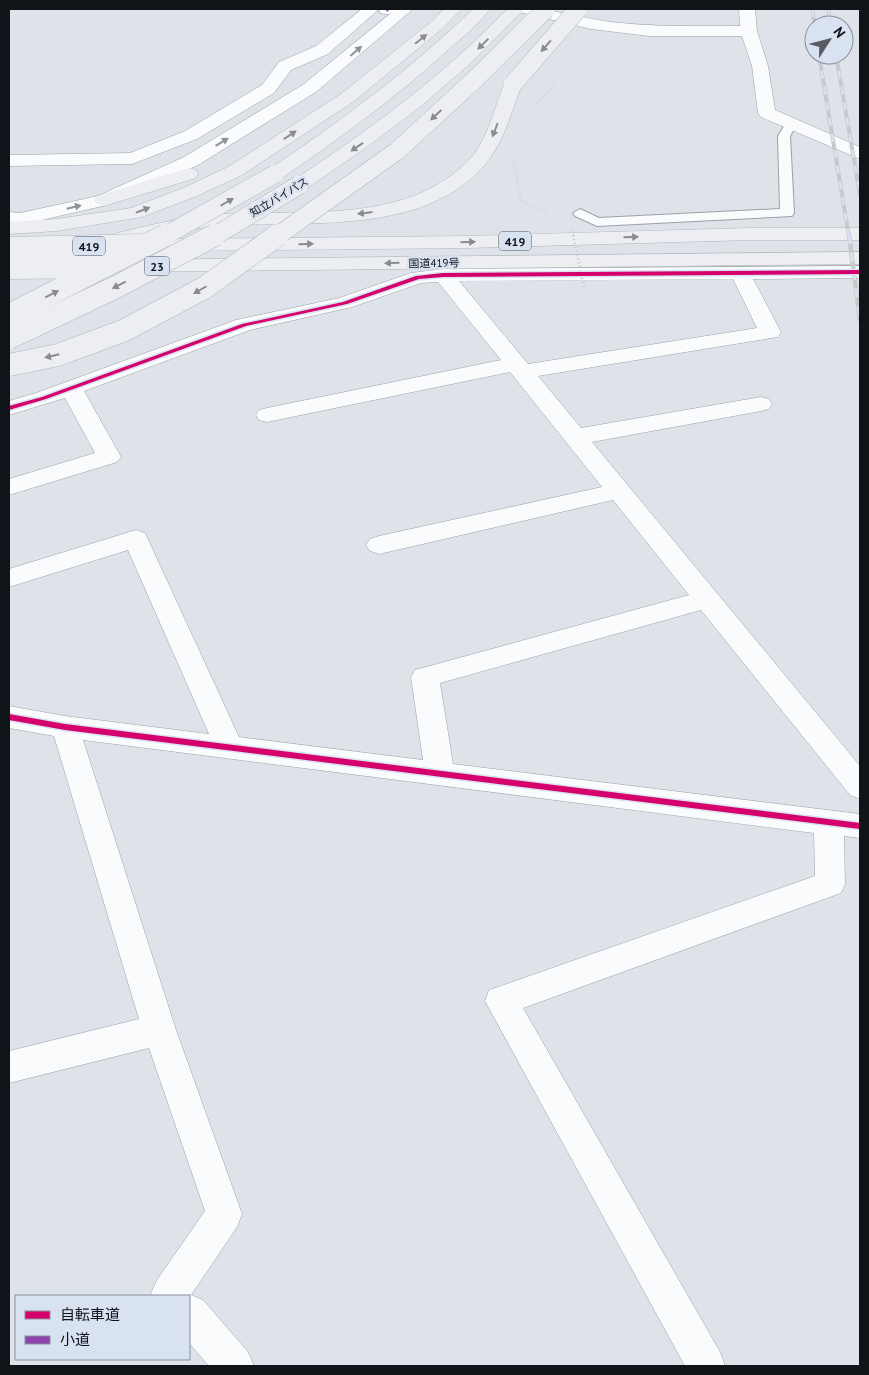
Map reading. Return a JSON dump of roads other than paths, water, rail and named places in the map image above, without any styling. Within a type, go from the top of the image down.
[{"type":"highway","points":[[104,200],[188,175],[238,149],[294,115],[390,46],[432,9]]},
{"type":"highway","points":[[9,228],[57,225],[135,213],[190,192],[235,171],[347,98],[437,25],[453,9]]},
{"type":"highway","name":"知立バイパス","points":[[9,316],[162,238],[275,174],[329,138],[398,85],[448,43],[482,9]]},
{"type":"highway","name":"知立バイパス","points":[[9,338],[116,287],[208,239],[300,185],[362,144],[432,89],[483,45],[516,9]]},
{"type":"highway","points":[[9,365],[58,355],[125,330],[204,288],[397,151],[517,39],[546,9]]},
{"type":"highway","points":[[9,274],[97,244],[157,229],[220,220],[368,214],[404,205],[454,182],[474,165],[489,144],[512,84],[578,9]]},
{"type":"highway","name":"国道419号","points":[[9,248],[468,242],[860,229]]},
{"type":"highway","name":"国道419号","points":[[751,234],[860,234]]},
{"type":"highway","name":"国道419号","points":[[9,268],[860,258]]},
{"type":"street","points":[[9,161],[132,158],[191,135],[268,89],[285,66],[322,50],[382,9]]},
{"type":"street","points":[[9,218],[20,219],[104,200],[190,161],[310,88],[405,9]]},
{"type":"street","points":[[525,9],[591,24],[649,31],[750,30]]},
{"type":"street","points":[[591,24],[603,9]]},
{"type":"street","points":[[747,9],[750,30],[760,66],[767,112],[860,154]]},
{"type":"street","points":[[285,66],[310,88]]},
{"type":"street","points":[[9,408],[44,398],[244,325],[345,302],[418,277],[443,275],[860,272]]},
{"type":"street","points":[[267,415],[519,368],[770,332],[740,273]]},
{"type":"street","points":[[443,275],[860,787]]},
{"type":"street","points":[[9,486],[109,457],[71,388]]},
{"type":"street","points":[[575,437],[761,404]]},
{"type":"street","points":[[379,545],[619,491]]},
{"type":"street","points":[[9,578],[136,538],[230,748]]},
{"type":"street","points":[[440,774],[425,677],[707,599]]},
{"type":"street","points":[[9,717],[66,727],[845,825],[830,884],[501,1002],[706,1366]]},
{"type":"street","points":[[66,727],[159,1030],[224,1214],[170,1293],[172,1295]]},
{"type":"street","points":[[9,1066],[159,1030]]},
{"type":"street","points":[[190,1315],[234,1366]]},
{"type":"lane","points":[[580,213],[597,222],[787,214],[784,136],[791,124]]},
{"type":"railway","points":[[812,9],[813,15]]},
{"type":"railway","points":[[828,9],[829,15]]},
{"type":"railway","points":[[821,65],[849,237]]},
{"type":"railway","points":[[838,65],[860,195]]},
{"type":"railway","points":[[849,235],[860,320]]}]
